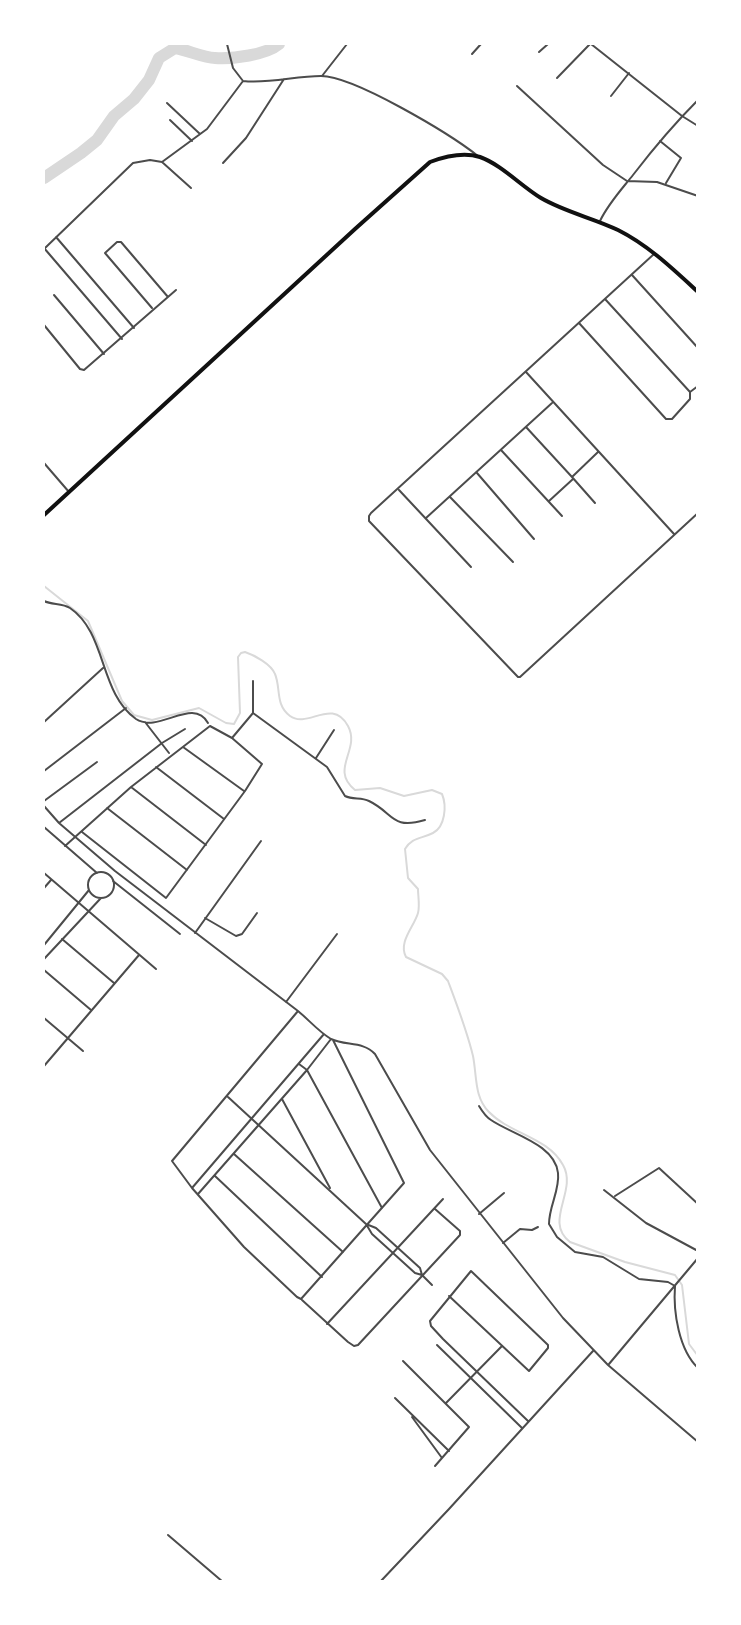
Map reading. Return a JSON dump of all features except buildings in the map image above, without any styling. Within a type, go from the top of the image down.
[{"type":"main road","points":[[44,515],[355,228],[430,162],[463,155],[480,157],[542,199],[636,240],[698,292]]},
{"type":"street","points":[[227,44],[233,68],[243,81]]},
{"type":"street","points":[[322,76],[347,44]]},
{"type":"street","points":[[472,54],[481,44]]},
{"type":"street","points":[[539,52],[548,44]]},
{"type":"street","points":[[557,78],[590,44],[698,126]]},
{"type":"street","points":[[611,96],[629,73]]},
{"type":"street","points":[[243,81],[322,76],[336,78],[353,84],[410,113],[480,157]]},
{"type":"street","points":[[223,163],[246,138],[284,79]]},
{"type":"street","points":[[162,162],[192,141],[213,122],[243,81]]},
{"type":"street","points":[[517,86],[603,165],[626,183],[657,182],[698,196]]},
{"type":"street","points":[[599,222],[606,209],[660,141],[698,100]]},
{"type":"street","points":[[167,103],[200,134]]},
{"type":"street","points":[[170,120],[192,141]]},
{"type":"street","points":[[660,141],[681,158],[665,184]]},
{"type":"street","points":[[122,339],[44,248],[133,164],[150,160],[162,162],[191,188]]},
{"type":"street","points":[[56,237],[134,328]]},
{"type":"street","points":[[153,309],[105,253],[106,250],[117,242],[121,242],[168,297]]},
{"type":"street","points":[[654,254],[399,490],[371,513],[369,521],[518,677],[522,676],[698,513]]},
{"type":"street","points":[[632,275],[698,348]]},
{"type":"street","points":[[44,325],[82,370],[122,339],[176,290]]},
{"type":"street","points":[[54,295],[104,354]]},
{"type":"street","points":[[579,323],[666,419],[672,419],[692,396],[690,392],[605,300]]},
{"type":"street","points":[[526,372],[552,403],[675,534]]},
{"type":"street","points":[[690,392],[698,386]]},
{"type":"street","points":[[426,518],[552,403]]},
{"type":"street","points":[[526,427],[595,503]]},
{"type":"street","points":[[501,450],[562,516]]},
{"type":"street","points":[[549,501],[598,452]]},
{"type":"street","points":[[44,463],[69,492]]},
{"type":"street","points":[[477,473],[534,539]]},
{"type":"street","points":[[399,490],[471,567]]},
{"type":"street","points":[[450,497],[513,562]]},
{"type":"street","points":[[44,601],[70,608],[85,624],[91,633],[103,668],[126,708],[137,719],[145,722],[161,721],[194,712],[204,716],[208,723]]},
{"type":"street","points":[[44,722],[103,668]]},
{"type":"street","points":[[232,738],[253,712],[253,681]]},
{"type":"street","points":[[44,771],[126,708]]},
{"type":"street","points":[[253,712],[327,767],[345,796],[370,801],[390,817],[402,823],[410,825],[425,820]]},
{"type":"street","points":[[145,722],[169,753]]},
{"type":"street","points":[[66,846],[131,787],[210,726],[232,738],[262,764],[168,897],[164,898],[82,832]]},
{"type":"street","points":[[59,823],[162,743],[185,729]]},
{"type":"street","points":[[316,758],[334,730]]},
{"type":"street","points":[[183,747],[245,791]]},
{"type":"street","points":[[44,801],[98,762]]},
{"type":"street","points":[[156,767],[224,819]]},
{"type":"street","points":[[131,787],[206,845]]},
{"type":"street","points":[[44,806],[59,823],[115,870],[298,1011],[324,1034],[348,1044],[359,1044],[370,1048],[430,1150],[563,1318],[608,1365],[698,1442]]},
{"type":"street","points":[[107,808],[187,870]]},
{"type":"street","points":[[44,827],[97,873],[110,876],[113,881],[180,934]]},
{"type":"street","points":[[195,933],[261,841]]},
{"type":"street","points":[[110,876],[115,870]]},
{"type":"street","points":[[44,873],[156,969]]},
{"type":"street","points":[[44,945],[89,890],[90,880],[97,873]]},
{"type":"street","points":[[44,888],[51,880]]},
{"type":"street","points":[[44,959],[87,911],[101,898],[110,895],[114,886],[113,881]]},
{"type":"street","points":[[89,890],[101,898]]},
{"type":"street","points":[[205,918],[236,936],[242,934],[257,913]]},
{"type":"street","points":[[172,928],[178,920]]},
{"type":"street","points":[[286,1002],[337,934]]},
{"type":"street","points":[[62,939],[114,983]]},
{"type":"street","points":[[44,1066],[139,955]]},
{"type":"street","points":[[44,970],[91,1010]]},
{"type":"street","points":[[298,1011],[228,1097],[173,1158],[173,1165],[243,1247],[297,1298],[302,1299],[354,1346],[358,1345],[461,1233],[435,1209]]},
{"type":"street","points":[[44,1018],[83,1051]]},
{"type":"street","points":[[192,1188],[324,1034]]},
{"type":"street","points":[[198,1194],[332,1039]]},
{"type":"street","points":[[302,1299],[366,1224],[403,1186],[403,1180],[332,1039]]},
{"type":"street","points":[[298,1064],[307,1070],[382,1208]]},
{"type":"street","points":[[228,1097],[366,1224],[372,1234],[393,1254],[432,1284]]},
{"type":"street","points":[[282,1099],[331,1191]]},
{"type":"street","points":[[479,1106],[489,1119],[531,1142],[551,1156],[557,1165],[558,1175],[549,1224],[565,1245],[580,1254],[603,1257],[639,1279],[668,1282],[676,1286]]},
{"type":"street","points":[[234,1154],[343,1252]]},
{"type":"street","points":[[614,1197],[659,1168],[698,1204]]},
{"type":"street","points":[[214,1176],[322,1277]]},
{"type":"street","points":[[604,1190],[646,1223],[698,1251]]},
{"type":"street","points":[[479,1214],[504,1194]]},
{"type":"street","points":[[327,1324],[443,1199]]},
{"type":"street","points":[[366,1224],[376,1228],[420,1268],[422,1275]]},
{"type":"street","points":[[503,1243],[520,1228],[532,1230],[538,1227]]},
{"type":"street","points":[[608,1365],[698,1258]]},
{"type":"street","points":[[449,1296],[529,1371],[548,1345],[471,1271],[449,1296],[434,1314],[430,1321],[431,1326],[528,1421]]},
{"type":"street","points":[[676,1286],[678,1326],[689,1359],[698,1368]]},
{"type":"street","points":[[437,1345],[522,1428]]},
{"type":"street","points":[[446,1403],[502,1346]]},
{"type":"street","points":[[380,1581],[593,1351]]},
{"type":"street","points":[[403,1361],[470,1427],[435,1466]]},
{"type":"street","points":[[395,1398],[449,1451]]},
{"type":"street","points":[[408,1411],[442,1458]]},
{"type":"street","points":[[168,1535],[223,1581]]},
{"type":"waterway","points":[[44,178],[97,140],[114,116],[134,99],[149,80],[159,58],[175,48],[206,57],[222,58],[258,54],[279,44]]},
{"type":"waterway","points":[[44,586],[88,621],[122,701],[134,715],[152,720],[199,708],[226,723],[234,724],[240,713],[238,657],[245,652],[262,660],[273,670],[282,707],[290,716],[304,719],[335,714],[342,718],[351,735],[345,775],[355,790],[380,788],[404,796],[432,790],[442,794],[445,810],[440,826],[433,833],[411,842],[405,849],[408,878],[418,889],[419,904],[416,918],[405,940],[406,957],[442,974],[448,981],[471,1047],[478,1093],[484,1106],[507,1126],[548,1148],[563,1165],[567,1185],[560,1215],[563,1234],[570,1242],[625,1262],[675,1275],[682,1285],[689,1344],[698,1356]]}]
